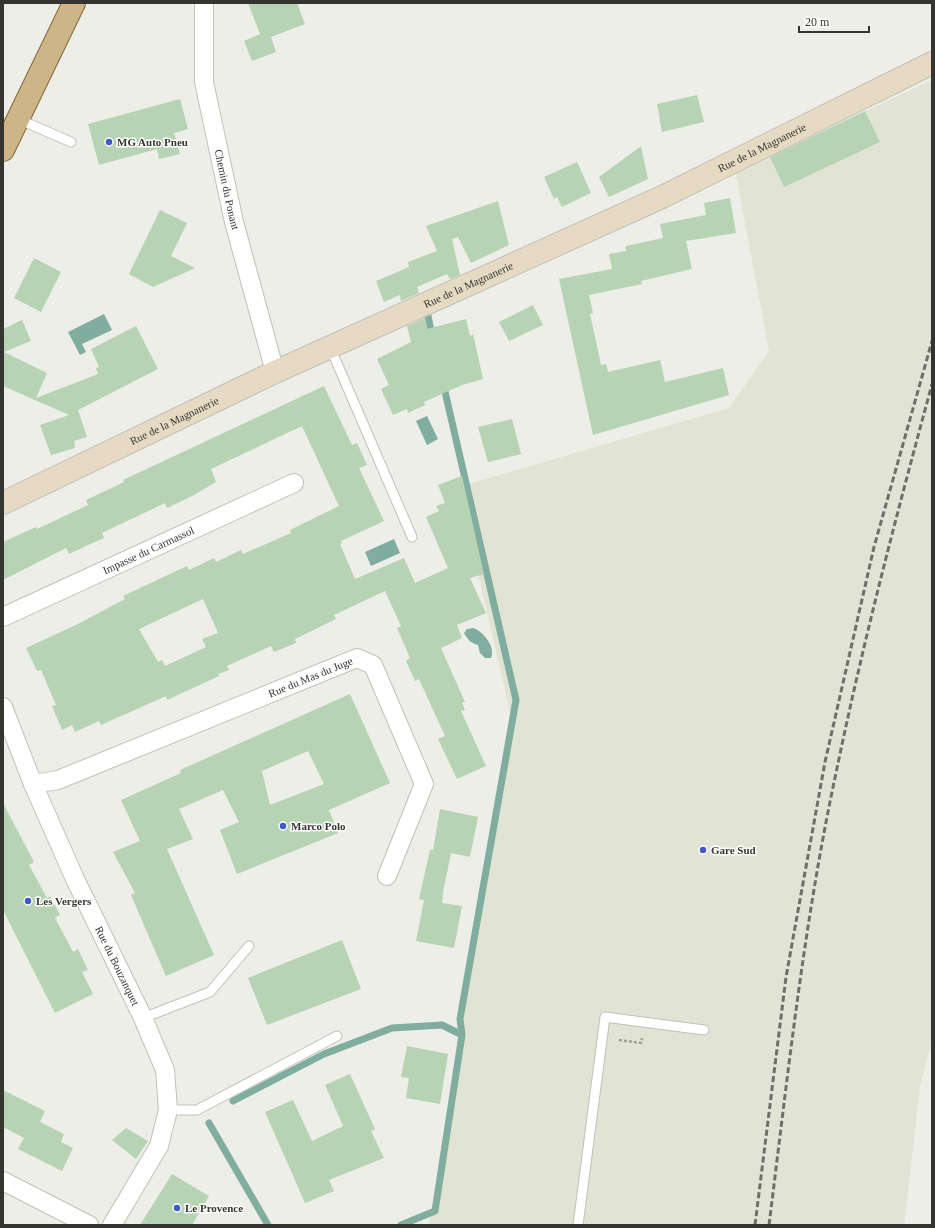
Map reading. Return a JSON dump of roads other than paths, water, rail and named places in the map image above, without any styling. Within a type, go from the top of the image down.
[{"type":"main road","points":[[3,150],[74,3]]},
{"type":"street","name":"Chemin du Ponant","points":[[204,3],[204,82],[234,222],[276,372]]},
{"type":"street","name":"Rue de la Magnanerie","points":[[3,503],[276,372],[660,198],[932,62]]},
{"type":"street","name":"Impasse du Carmassol","points":[[3,617],[294,483]]},
{"type":"street","name":"Rue du Mas du Juge","points":[[33,784],[58,780],[357,658],[373,665],[424,784],[387,876]]},
{"type":"street","name":"Rue du Bouzanquet","points":[[3,707],[33,784],[75,879],[143,1018],[165,1070],[168,1110],[159,1146],[112,1225]]},
{"type":"street","points":[[3,1181],[89,1225]]},
{"type":"lane","points":[[18,119],[71,142]]},
{"type":"lane","points":[[330,347],[412,537]]},
{"type":"lane","points":[[143,1018],[210,992],[249,946]]},
{"type":"lane","points":[[578,1225],[606,1018],[704,1030]]},
{"type":"lane","points":[[168,1110],[197,1110],[337,1036]]},
{"type":"water","points":[[104,314],[112,330],[82,344],[86,352],[80,355],[68,332]]},
{"type":"water","points":[[427,416],[438,439],[427,445],[416,421]]},
{"type":"water","points":[[394,539],[400,553],[371,566],[365,552]]},
{"type":"water","points":[[473,628],[481,632],[488,640],[492,649],[491,658],[485,658],[480,653],[478,645],[470,641],[464,633],[467,629]]},
{"type":"waterway","points":[[428,316],[432,336]]},
{"type":"waterway","points":[[401,1225],[435,1211],[462,1035],[460,1019],[516,700],[443,383]]},
{"type":"waterway","points":[[233,1101],[324,1054],[392,1028],[442,1025],[462,1035]]},
{"type":"waterway","points":[[209,1123],[268,1225]]},
{"type":"railway","points":[[755,1225],[786,977],[825,762],[874,547],[932,341]]},
{"type":"railway","points":[[769,1225],[798,998],[825,829],[846,724],[869,626],[893,529],[932,384]]},
{"type":"place","name":"MG Auto Pneu","points":[[109,142]]},
{"type":"place","name":"Marco Polo","points":[[283,826]]},
{"type":"place","name":"Gare Sud","points":[[703,850]]},
{"type":"place","name":"Les Vergers","points":[[28,901]]},
{"type":"place","name":"Le Provence","points":[[177,1208]]}]
